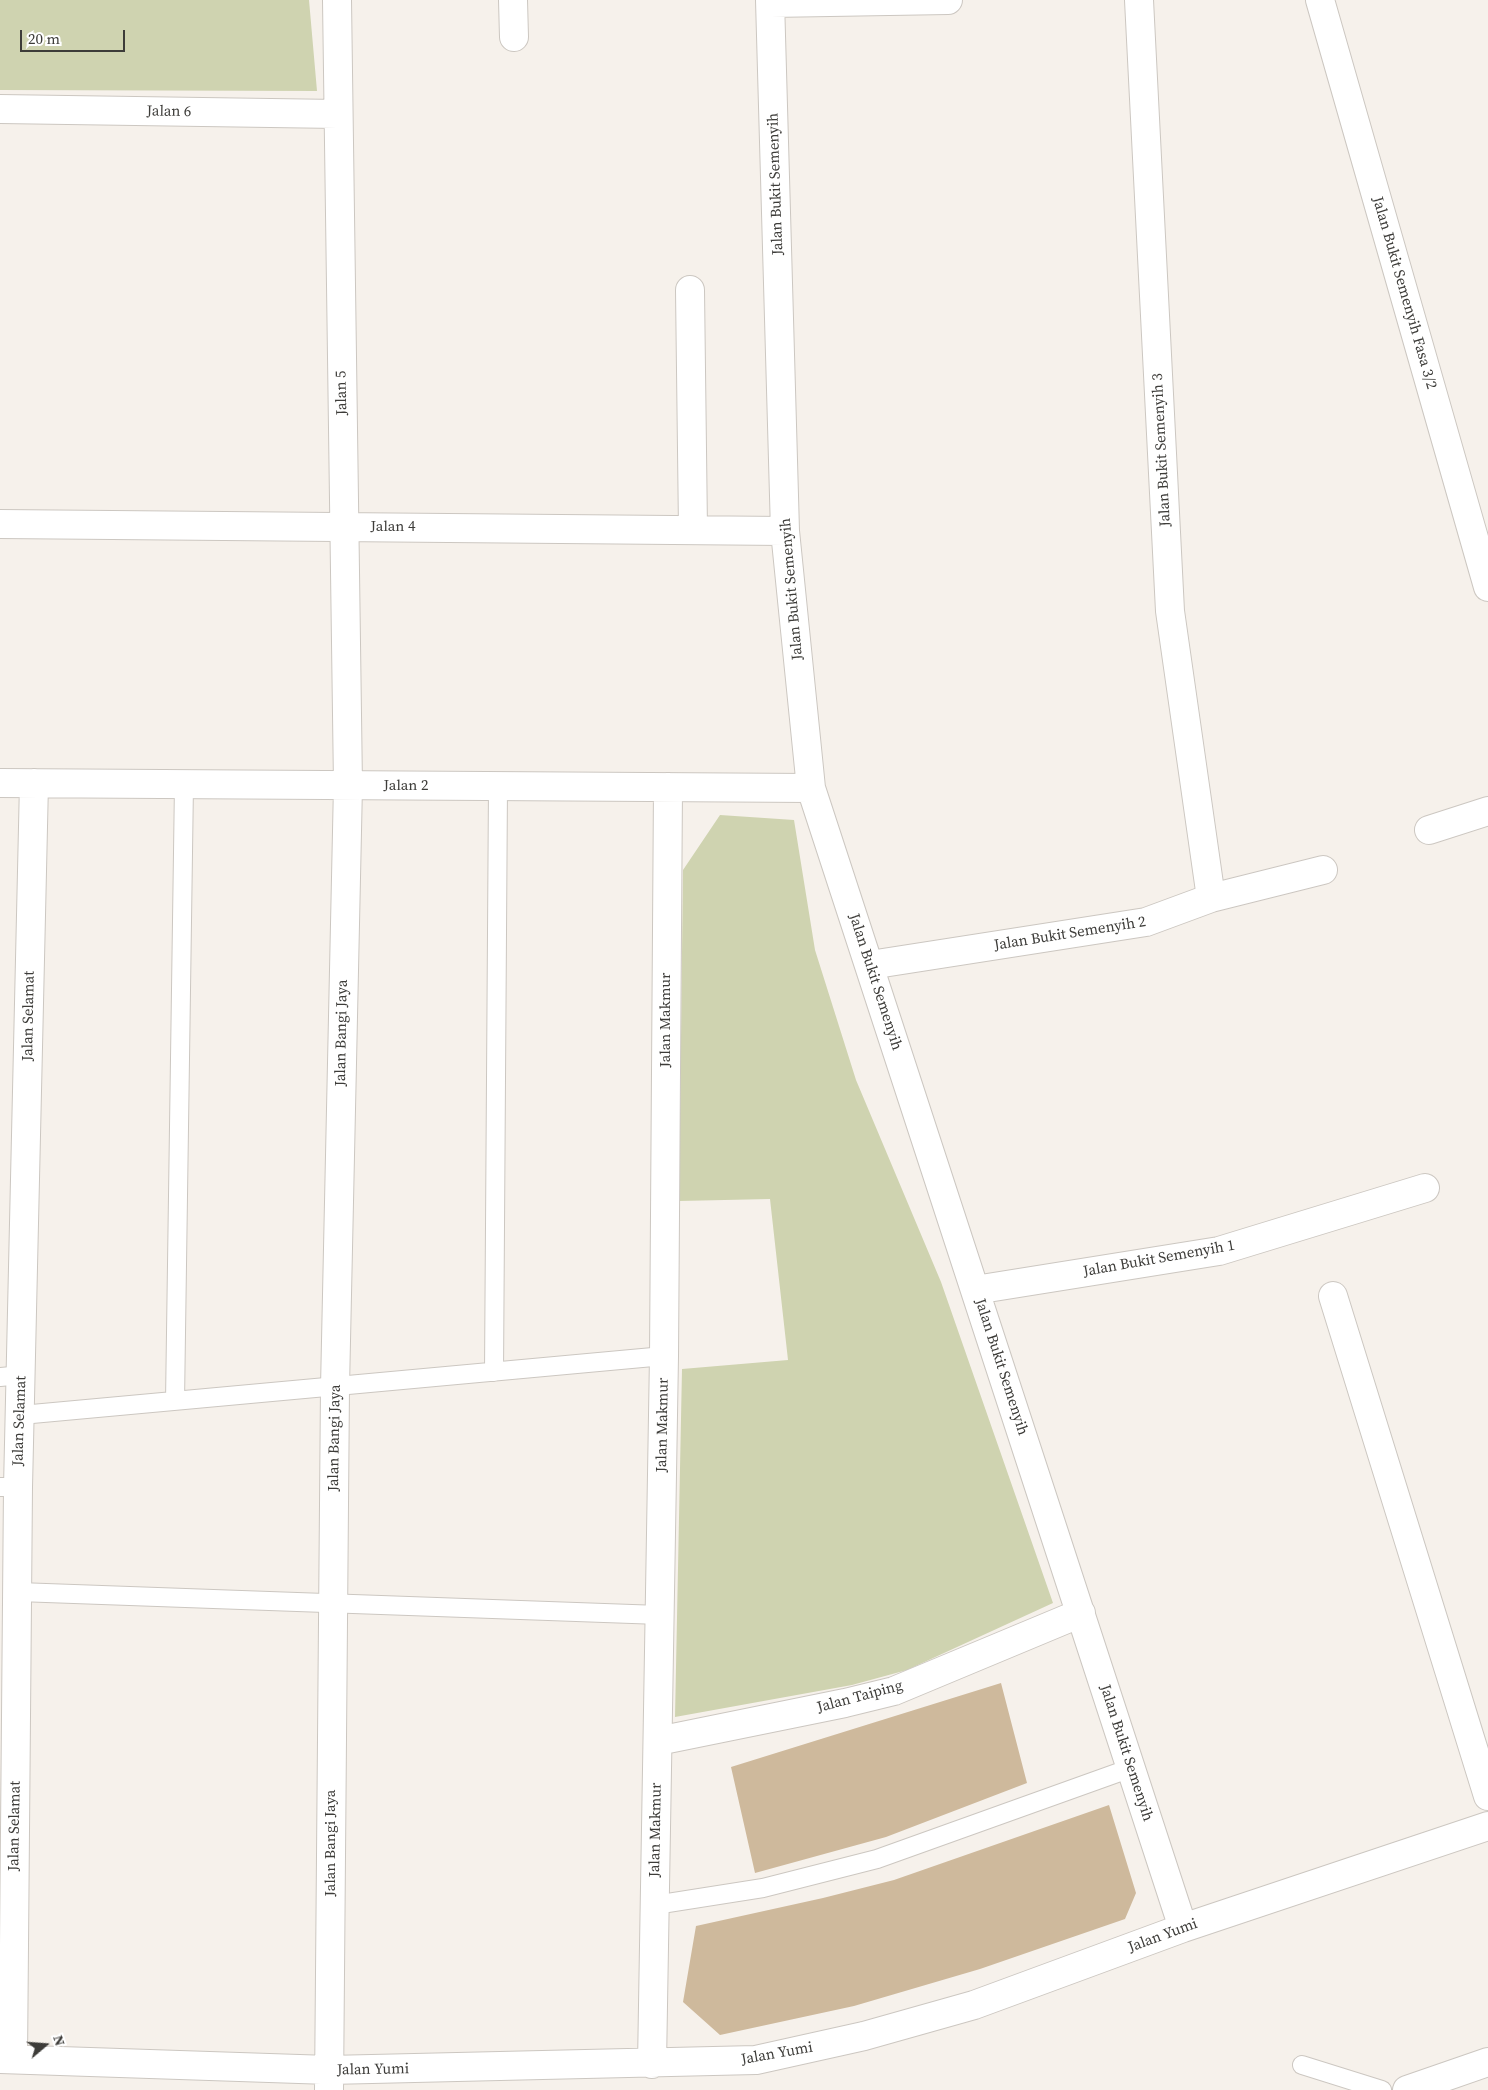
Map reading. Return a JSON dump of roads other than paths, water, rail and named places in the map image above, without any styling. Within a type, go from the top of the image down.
[{"type":"street","name":"Jalan 5","points":[[337,0],[348,785]]},
{"type":"street","points":[[513,0],[514,37]]},
{"type":"street","points":[[770,2],[948,0]]},
{"type":"street","name":"Jalan Bukit Semenyih 3","points":[[1139,0],[1170,611],[1211,898]]},
{"type":"street","name":"Jalan Bukit Semenyih Fasa 3/2","points":[[1320,0],[1488,586]]},
{"type":"street","name":"Jalan Bukit Semenyih","points":[[770,2],[785,530],[811,788],[1183,1928]]},
{"type":"street","name":"Jalan 6","points":[[0,109],[338,114]]},
{"type":"street","points":[[690,290],[693,530]]},
{"type":"street","name":"Jalan 4","points":[[0,524],[785,530]]},
{"type":"street","name":"Jalan 2","points":[[0,783],[811,788]]},
{"type":"street","name":"Jalan Selamat","points":[[7,2059],[18,1592],[9,1487],[21,1415],[11,1376],[34,783]]},
{"type":"street","name":"Jalan Bangi Jaya","points":[[329,2080],[335,1387],[348,785]]},
{"type":"street","name":"Jalan Makmur","points":[[652,2064],[664,1356],[668,787]]},
{"type":"street","points":[[1429,830],[1488,811]]},
{"type":"street","name":"Jalan Bukit Semenyih 2","points":[[870,965],[1146,922],[1211,898],[1323,870]]},
{"type":"street","name":"Jalan Bukit Semenyih 1","points":[[975,1290],[1219,1251],[1425,1188]]},
{"type":"street","points":[[1333,1296],[1488,1796]]},
{"type":"street","name":"Jalan Taiping","points":[[658,1741],[845,1703],[894,1691],[1081,1613]]},
{"type":"street","name":"Jalan Yumi","points":[[7,2059],[329,2080],[756,2060],[864,2036],[974,2005],[1183,1928],[1488,1826]]},
{"type":"street","points":[[1407,2090],[1488,2062]]},
{"type":"lane","points":[[175,1401],[184,784]]},
{"type":"lane","points":[[494,1372],[498,786]]},
{"type":"lane","points":[[21,1415],[664,1356]]},
{"type":"lane","points":[[18,1592],[660,1615]]},
{"type":"lane","points":[[655,1905],[763,1888],[877,1859],[1131,1768]]},
{"type":"lane","points":[[1302,2065],[1382,2090]]}]
